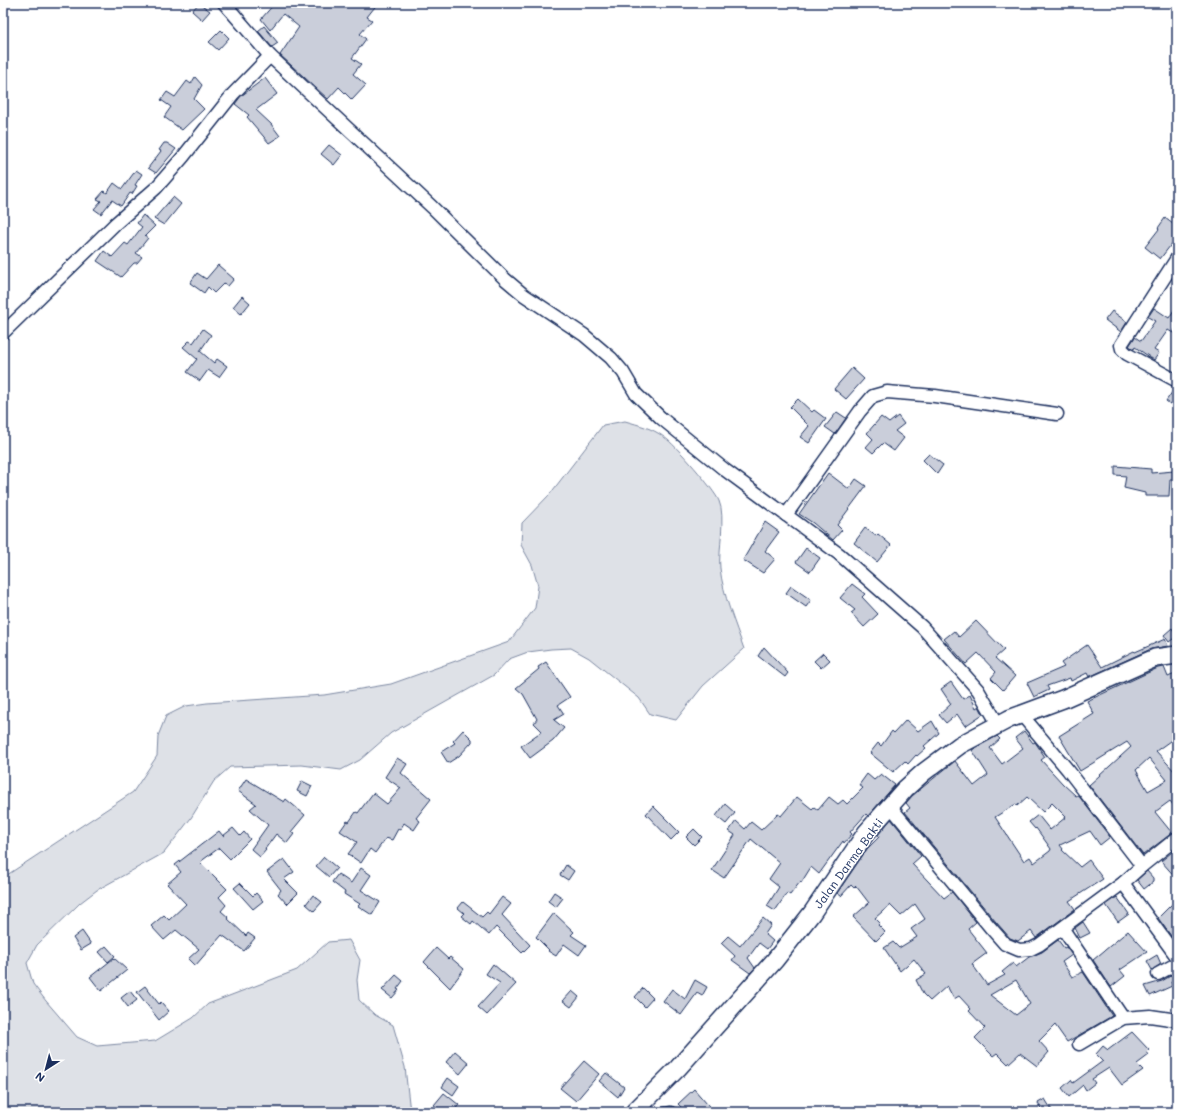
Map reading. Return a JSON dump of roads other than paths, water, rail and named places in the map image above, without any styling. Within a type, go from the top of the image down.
[{"type":"street","points":[[224,3],[270,56],[432,207],[505,279],[524,295],[589,339],[611,358],[623,372],[636,394],[650,408],[724,470],[839,554],[922,627],[978,690],[998,724]]},
{"type":"street","points":[[3,333],[115,224],[156,188],[183,157],[233,94],[270,56]]},
{"type":"street","points":[[1177,258],[1121,345],[1122,349],[1127,354],[1177,381]]},
{"type":"street","points":[[786,516],[860,411],[873,396],[879,393],[887,392],[935,396],[1057,414]]},
{"type":"street","name":"Jalan Darma Bakti","points":[[634,1112],[678,1068],[776,960],[807,919],[866,833],[910,785],[948,753],[998,724],[1021,714],[1069,697],[1155,658],[1177,655]]},
{"type":"street","points":[[1021,714],[1068,770],[1142,866]]},
{"type":"street","points":[[890,806],[990,927],[1011,948],[1024,950],[1031,949],[1063,930],[1123,884],[1142,866],[1172,849],[1177,838]]},
{"type":"street","points":[[1123,884],[1177,957]]},
{"type":"street","points":[[1063,930],[1123,1018]]},
{"type":"street","points":[[1158,974],[1176,964],[1177,961]]},
{"type":"street","points":[[1079,1044],[1123,1018],[1150,1016],[1177,1020]]},
{"type":"lane","points":[[659,1112],[670,1110],[675,1112]]}]
